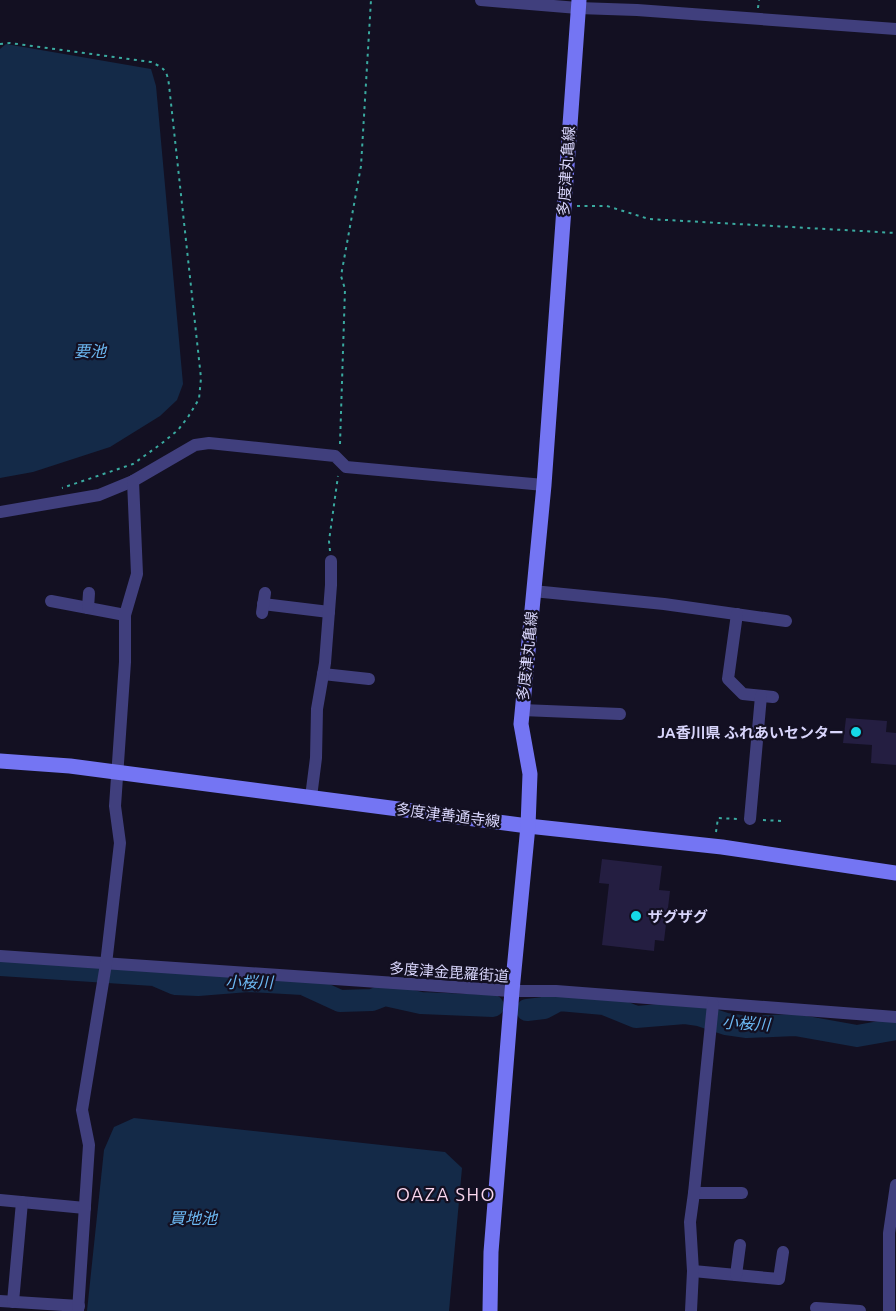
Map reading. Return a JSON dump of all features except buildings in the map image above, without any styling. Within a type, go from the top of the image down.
[{"type":"main road","name":"多度津丸亀線","points":[[490,1311],[491,1252],[528,826],[530,774],[520,724],[544,485],[578,4]]},
{"type":"main road","name":"多度津善通寺線","points":[[0,761],[70,766],[528,826],[722,847],[896,873]]},
{"type":"street","points":[[481,0],[578,4],[896,28]]},
{"type":"street","points":[[0,512],[99,495],[133,482],[195,445],[209,443],[338,459],[346,467],[544,485]]},
{"type":"street","points":[[0,1301],[78,1308],[89,1144],[82,1110],[106,964],[120,843],[115,806],[126,615],[137,574],[133,482]]},
{"type":"street","points":[[311,797],[316,758],[317,709],[329,612],[330,561]]},
{"type":"street","points":[[533,591],[664,604],[786,621]]},
{"type":"street","points":[[88,608],[89,593]]},
{"type":"street","points":[[51,601],[126,615]]},
{"type":"street","points":[[263,603],[329,612]]},
{"type":"street","points":[[737,614],[728,679],[743,694],[767,696],[750,819]]},
{"type":"street","points":[[323,674],[369,679]]},
{"type":"street","points":[[522,710],[620,714]]},
{"type":"street","name":"多度津金毘羅街道","points":[[0,956],[512,991],[556,991],[713,1008],[896,1017]]},
{"type":"street","points":[[691,1311],[693,1271],[690,1222],[713,1008]]},
{"type":"street","points":[[889,1311],[889,1233],[896,1185]]},
{"type":"street","points":[[694,1193],[742,1193]]},
{"type":"street","points":[[0,1200],[85,1208]]},
{"type":"street","points":[[13,1302],[22,1202]]},
{"type":"street","points":[[736,1275],[740,1245]]},
{"type":"street","points":[[693,1271],[779,1279],[783,1252]]},
{"type":"street","points":[[816,1308],[860,1311]]},
{"type":"path","points":[[330,561],[329,541],[340,449],[345,289],[341,276],[361,166],[371,0]]},
{"type":"path","points":[[1,44],[10,43],[151,62],[162,67],[167,74],[169,85],[201,378],[198,399],[178,430],[133,464],[59,489]]},
{"type":"path","points":[[564,206],[607,206],[649,219],[896,233]]},
{"type":"water","name":"要池","points":[[6,44],[151,69],[156,86],[183,384],[177,400],[160,416],[110,447],[33,472],[0,478],[0,49]]},
{"type":"water","name":"買地池","points":[[134,1118],[445,1152],[462,1168],[449,1311],[87,1311],[104,1150],[114,1127]]},
{"type":"waterway","name":"小桜川","points":[[0,965],[154,975],[175,984],[198,985],[248,981],[303,984],[340,1001],[372,1000],[385,995],[421,1003],[493,1006]]},
{"type":"waterway","name":"小桜川","points":[[527,1010],[544,1008],[559,1000],[604,1004],[636,1017],[685,1013],[747,1027],[795,1025],[857,1036],[896,1029]]},
{"type":"place","name":"JA香川県 ふれあいセンター","points":[[856,732]]},
{"type":"place","name":"ザグザグ","points":[[636,916]]},
{"type":"district","name":"OAZA SHO","points":[[446,1194]]}]
